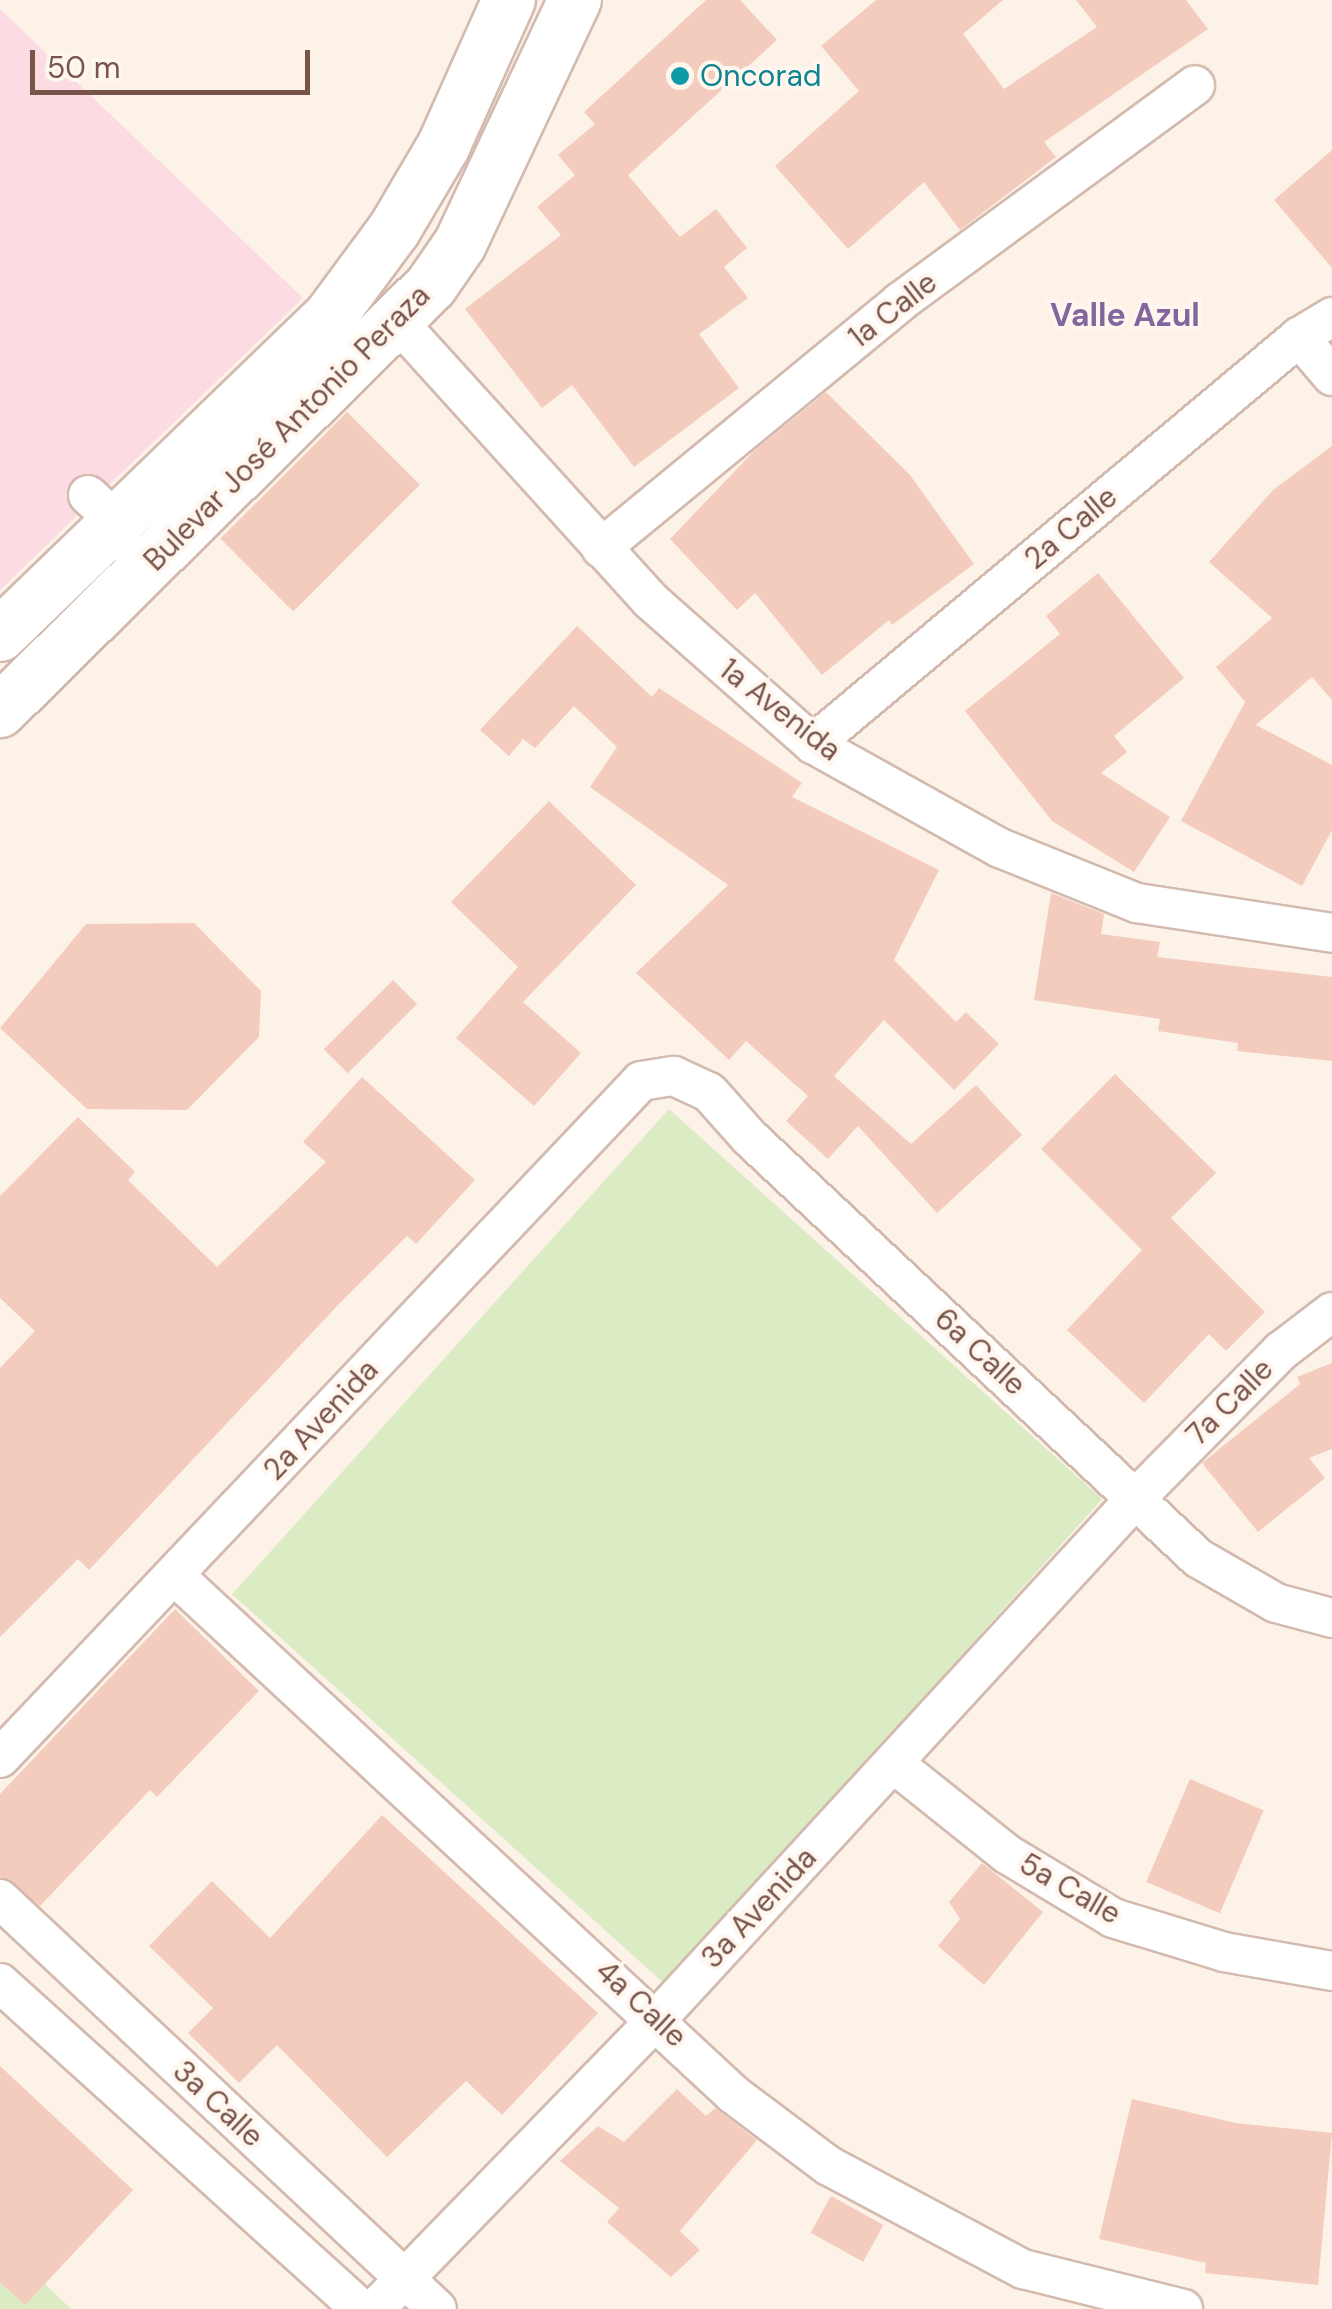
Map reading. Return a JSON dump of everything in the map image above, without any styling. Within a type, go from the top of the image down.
[{"type":"street","name":"Bulevar José Antonio Peraza","points":[[0,635],[103,509],[331,315],[394,230],[444,145],[509,0]]},
{"type":"street","name":"Bulevar José Antonio Peraza","points":[[0,711],[398,322],[460,244],[575,0]]},
{"type":"street","name":"1a Calle","points":[[601,548],[900,302],[1195,85]]},
{"type":"street","name":"2a Calle","points":[[814,744],[1299,337],[1332,317]]},
{"type":"street","name":"1a Avenida","points":[[398,322],[601,548],[814,744],[1000,848],[1137,903],[1332,933]]},
{"type":"street","points":[[1299,337],[1332,376]]},
{"type":"street","points":[[0,711],[112,581],[125,556],[103,509]]},
{"type":"street","name":"6a Calle","points":[[641,1081],[674,1076],[709,1092],[1198,1558],[1276,1604],[1332,1618]]},
{"type":"street","name":"2a Avenida","points":[[0,1758],[641,1081]]},
{"type":"street","name":"7a Calle","points":[[1135,1499],[1281,1351],[1332,1312]]},
{"type":"street","name":"3a Avenida","points":[[375,2309],[658,2018],[1135,1499]]},
{"type":"street","name":"4a Calle","points":[[174,1575],[658,2018],[733,2094],[788,2135],[930,2224],[1023,2269],[1183,2309]]},
{"type":"street","name":"5a Calle","points":[[893,1763],[1008,1854],[1113,1918],[1224,1952],[1332,1971]]},
{"type":"street","name":"3a Calle","points":[[0,1899],[437,2309]]},
{"type":"street","name":"3a Calle","points":[[0,1983],[361,2309]]},
{"type":"shaded area","points":[[0,9],[303,298],[0,590]]},
{"type":"green space","points":[[669,1109],[1102,1499],[665,1984],[232,1594]]},
{"type":"green space","points":[[0,2241],[71,2309],[0,2309]]},
{"type":"building","points":[[706,0],[740,0],[777,40],[628,175],[680,237],[716,209],[747,248],[724,267],[748,298],[699,334],[739,388],[634,467],[572,385],[542,408],[465,309],[561,235],[537,207],[575,175],[558,155],[595,124],[584,112]]},
{"type":"building","points":[[876,0],[1003,0],[963,34],[1004,89],[1097,27],[1076,0],[1186,0],[1208,29],[1044,142],[1056,157],[960,230],[924,182],[848,249],[775,166],[859,91],[821,46]]},
{"type":"building","points":[[1332,150],[1332,268],[1274,200]]},
{"type":"building","points":[[826,392],[910,475],[974,564],[892,625],[889,620],[822,675],[755,593],[737,610],[670,539],[754,451]]},
{"type":"building","points":[[347,412],[420,485],[293,611],[220,539]]},
{"type":"building","points":[[1332,446],[1332,700],[1312,677],[1256,725],[1332,765],[1332,830],[1302,886],[1181,821],[1245,702],[1216,667],[1272,618],[1209,562],[1273,490]]},
{"type":"building","points":[[1098,573],[1184,678],[1114,736],[1127,752],[1101,773],[1170,817],[1134,872],[1052,821],[965,711],[1060,634],[1046,616]]},
{"type":"building","points":[[577,626],[652,697],[659,688],[802,783],[792,797],[939,870],[894,960],[956,1022],[966,1012],[999,1044],[954,1090],[884,1020],[834,1076],[911,1144],[976,1085],[1022,1135],[937,1213],[858,1126],[828,1159],[786,1121],[808,1096],[746,1041],[729,1060],[636,973],[728,885],[590,787],[617,747],[574,706],[535,748],[523,739],[509,756],[480,730]]},
{"type":"building","points":[[549,801],[636,885],[523,1002],[581,1053],[534,1106],[456,1038],[518,967],[451,902]]},
{"type":"building","points":[[1051,893],[1104,914],[1101,934],[1160,942],[1157,957],[1332,977],[1332,1061],[1237,1051],[1238,1043],[1158,1031],[1160,1019],[1034,1000]]},
{"type":"building","points":[[194,923],[261,991],[259,1037],[187,1110],[87,1109],[0,1028],[86,924]]},
{"type":"building","points":[[393,980],[417,1004],[348,1073],[324,1049]]},
{"type":"building","points":[[1115,1074],[1216,1173],[1171,1218],[1265,1312],[1226,1351],[1209,1334],[1144,1403],[1067,1330],[1142,1250],[1041,1149]]},
{"type":"building","points":[[362,1077],[475,1180],[416,1244],[407,1236],[338,1305],[89,1570],[78,1559],[0,1637],[0,1368],[35,1331],[0,1298],[0,1196],[78,1117],[135,1172],[128,1180],[217,1267],[326,1162],[303,1142]]},
{"type":"building","points":[[1332,1363],[1332,1449],[1309,1458],[1325,1478],[1258,1532],[1202,1463],[1300,1384],[1297,1377]]},
{"type":"building","points":[[175,1609],[259,1691],[157,1797],[150,1790],[40,1906],[0,1877],[0,1794]]},
{"type":"building","points":[[1190,1779],[1264,1810],[1220,1913],[1146,1882]]},
{"type":"building","points":[[382,1815],[598,2013],[502,2115],[466,2081],[387,2157],[277,2045],[239,2083],[188,2033],[213,2008],[149,1946],[212,1881],[270,1938]]},
{"type":"building","points":[[982,1863],[1043,1912],[984,1985],[938,1946],[960,1919],[949,1902]]},
{"type":"building","points":[[0,2066],[133,2190],[25,2305],[0,2282]]},
{"type":"building","points":[[677,2089],[706,2116],[715,2108],[757,2140],[680,2231],[700,2250],[671,2277],[607,2222],[619,2208],[560,2161],[598,2126],[624,2142]]},
{"type":"building","points":[[1132,2099],[1236,2123],[1332,2133],[1318,2285],[1205,2273],[1206,2263],[1099,2239]]},
{"type":"building","points":[[831,2196],[883,2225],[863,2262],[811,2233]]},
{"type":"place","name":"Oncorad","points":[[680,76]]},
{"type":"district","name":"Valle Azul","points":[[1125,315]]}]
